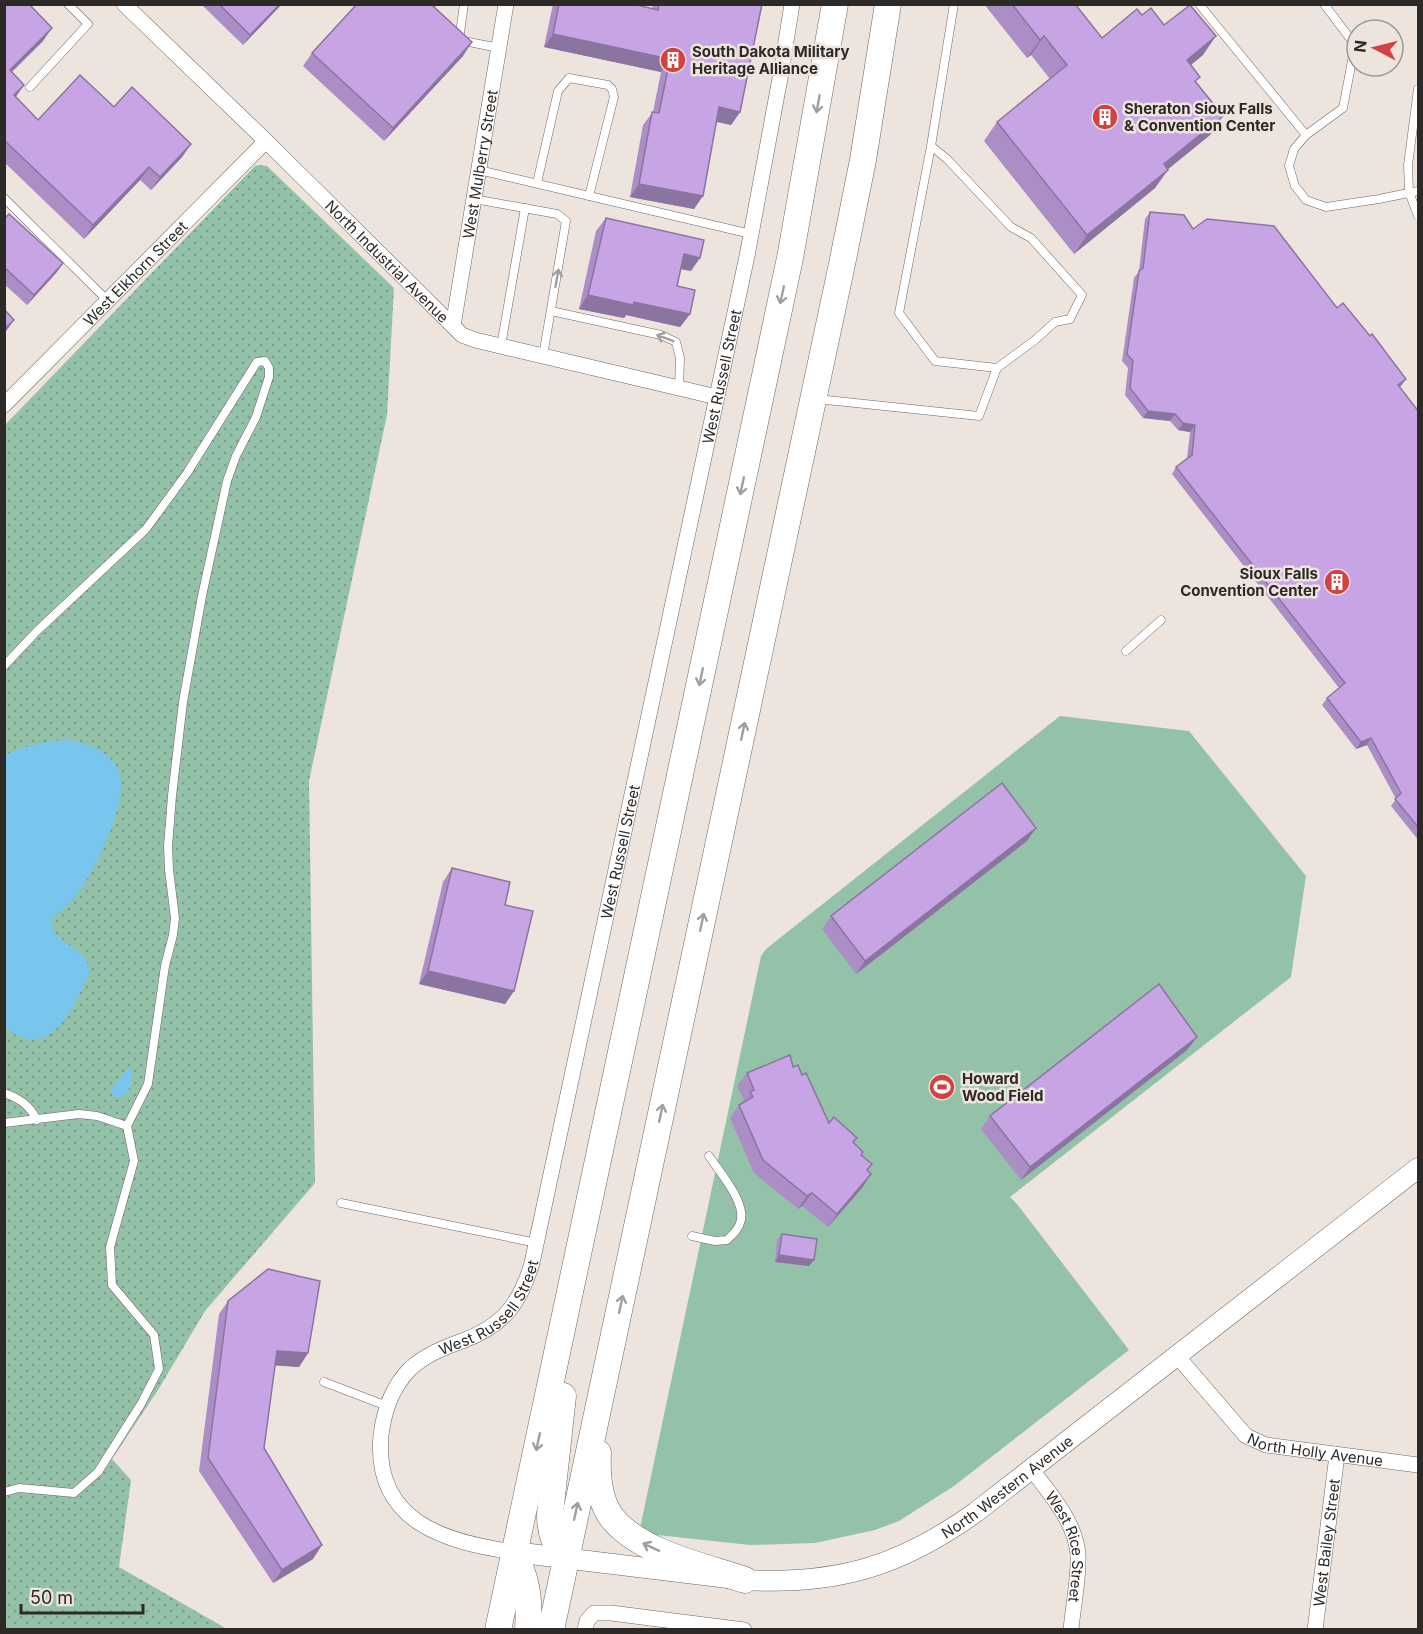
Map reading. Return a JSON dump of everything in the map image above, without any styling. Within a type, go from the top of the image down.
[{"type":"highway","points":[[498,1629],[790,258],[835,4]]},
{"type":"highway","points":[[551,1629],[814,398],[863,160],[888,8]]},
{"type":"highway","points":[[566,1558],[554,1542],[550,1531],[550,1514],[572,1282]]},
{"type":"highway","points":[[608,1361],[597,1469],[599,1486],[611,1517],[644,1544],[745,1580]]},
{"type":"highway","points":[[514,1552],[524,1575],[530,1603],[528,1629]]},
{"type":"street","name":"North Industrial Avenue","points":[[124,4],[267,141],[462,335],[717,397]]},
{"type":"street","name":"West Mulberry Street","points":[[453,326],[506,4]]},
{"type":"street","name":"West Russell Street","points":[[514,1552],[447,1538],[406,1514],[394,1496],[383,1472],[380,1448],[382,1427],[387,1406],[409,1370],[423,1358],[483,1332],[501,1320],[514,1307],[525,1287],[537,1243],[751,234],[792,4]]},
{"type":"street","name":"West Elkhorn Street","points":[[4,405],[267,141]]},
{"type":"street","name":"North Western Avenue","points":[[514,1552],[745,1580],[779,1582],[810,1581],[849,1574],[894,1560],[946,1534],[1032,1470],[1419,1168]]},
{"type":"street","name":"North Holly Avenue","points":[[1177,1356],[1246,1436],[1266,1445],[1419,1465]]},
{"type":"street","name":"West Bailey Street","points":[[1315,1629],[1337,1455]]},
{"type":"street","name":"West Rice Street","points":[[1032,1470],[1056,1501],[1071,1530],[1076,1546],[1078,1567],[1071,1629]]},
{"type":"street","points":[[585,1629],[587,1621],[594,1613],[611,1613],[744,1629]]},
{"type":"lane","points":[[30,87],[88,24],[68,4]]},
{"type":"lane","points":[[464,4],[459,40],[499,48]]},
{"type":"lane","points":[[954,4],[931,146],[899,314],[936,361],[997,368]]},
{"type":"lane","points":[[1199,4],[1306,135]]},
{"type":"lane","points":[[1324,4],[1355,45],[1343,108],[1306,135],[1294,149],[1289,166],[1295,186],[1306,200],[1326,207],[1419,191]]},
{"type":"lane","points":[[537,183],[558,91],[562,83],[569,78],[608,85],[614,97],[589,196]]},
{"type":"lane","points":[[1419,89],[1408,165],[1409,192],[1419,216]]},
{"type":"lane","points":[[814,398],[979,416],[997,368],[1055,322],[1070,319],[1082,295],[1031,238],[1011,227],[931,146]]},
{"type":"lane","points":[[479,170],[751,234]]},
{"type":"lane","points":[[4,198],[108,301]]},
{"type":"lane","points":[[474,199],[557,214],[566,221],[543,356]]},
{"type":"lane","points":[[501,346],[525,208]]},
{"type":"lane","points":[[551,311],[661,335],[676,342],[680,358],[679,388]]},
{"type":"lane","points":[[4,666],[37,631],[146,529],[187,472],[257,362],[265,361],[269,368],[269,376],[256,417],[236,456],[227,481],[198,617],[183,702],[168,846],[175,918],[173,935],[165,966],[148,1084],[127,1126],[134,1161],[110,1246],[112,1285],[154,1335],[159,1369],[141,1404],[98,1472],[74,1492],[19,1488],[4,1492]]},
{"type":"lane","points":[[1126,651],[1161,620]]},
{"type":"lane","points":[[4,1093],[18,1098],[30,1107],[37,1120]]},
{"type":"lane","points":[[4,1123],[79,1114],[97,1116],[127,1126]]},
{"type":"lane","points":[[692,1236],[715,1241],[727,1240],[737,1230],[741,1218],[739,1202],[709,1156]]},
{"type":"lane","points":[[341,1203],[537,1243]]},
{"type":"lane","points":[[324,1382],[387,1406]]},
{"type":"green space","points":[[255,166],[267,166],[394,288],[387,415],[309,781],[315,1183],[205,1311],[158,1390],[112,1459],[131,1480],[119,1567],[227,1629],[5,1629],[4,426]]},
{"type":"green space","name":"Howard Wood Field","points":[[1060,716],[1189,731],[1306,876],[1291,977],[1010,1197],[1129,1350],[954,1486],[899,1521],[875,1530],[815,1543],[750,1545],[639,1533],[761,956],[766,949]]},
{"type":"water","points":[[68,740],[103,752],[114,762],[121,781],[120,797],[110,833],[85,884],[51,920],[54,933],[86,958],[90,973],[76,1001],[58,1027],[47,1036],[35,1039],[21,1037],[5,1027],[5,755],[36,744]]},
{"type":"water","points":[[128,1067],[132,1070],[129,1089],[123,1096],[114,1097],[111,1090]]},
{"type":"building","points":[[4,4],[29,4],[52,28],[10,70],[24,85],[14,95],[38,120],[80,75],[114,107],[132,87],[191,144],[160,177],[149,167],[93,225],[4,140]]},
{"type":"building","points":[[219,4],[280,4],[250,35]]},
{"type":"building","points":[[357,4],[434,4],[433,6],[472,42],[393,128],[312,53]]},
{"type":"building","name":"South Dakota Military Heritage Alliance","points":[[559,4],[633,4],[658,10],[659,4],[762,4],[740,112],[719,107],[703,196],[639,184],[652,112],[659,113],[670,59],[553,34]]},
{"type":"building","name":"Sheraton Sioux Falls & Convention Center","points":[[1012,4],[1075,4],[1102,38],[1137,9],[1142,15],[1151,8],[1164,25],[1190,5],[1216,36],[1187,60],[1200,77],[1195,81],[1223,116],[1164,164],[1168,170],[1087,235],[997,122],[1067,65],[1044,36],[1040,40]]},
{"type":"building","name":"Sioux Falls Convention Center","points":[[1150,212],[1184,215],[1193,229],[1207,219],[1274,226],[1337,308],[1343,303],[1370,336],[1372,334],[1406,379],[1398,385],[1419,412],[1419,828],[1395,799],[1401,793],[1371,738],[1361,742],[1327,698],[1345,683],[1176,467],[1192,455],[1195,425],[1183,423],[1175,414],[1148,411],[1130,388],[1133,361],[1127,354],[1139,271],[1143,268]]},
{"type":"building","points":[[9,214],[63,263],[34,295],[4,267],[4,219]]},
{"type":"building","points":[[606,218],[704,240],[700,258],[684,254],[677,286],[695,290],[690,314],[588,295]]},
{"type":"building","points":[[4,309],[14,320],[4,329]]},
{"type":"building","points":[[1002,783],[1036,828],[865,961],[831,916]]},
{"type":"building","points":[[452,868],[510,882],[505,905],[533,911],[514,991],[428,971]]},
{"type":"building","points":[[1159,984],[1197,1037],[1030,1167],[990,1116]]},
{"type":"building","points":[[790,1055],[793,1067],[798,1065],[802,1075],[806,1073],[829,1123],[834,1117],[857,1138],[853,1142],[863,1152],[861,1155],[872,1164],[867,1170],[871,1174],[837,1214],[812,1193],[807,1196],[763,1160],[739,1105],[753,1097],[750,1092],[754,1090],[747,1073]]},
{"type":"building","points":[[782,1234],[817,1239],[814,1260],[779,1255]]},
{"type":"building","points":[[268,1269],[320,1281],[308,1353],[277,1351],[264,1448],[322,1545],[282,1570],[208,1458],[228,1301]]},
{"type":"place","name":"South Dakota Military Heritage Alliance","points":[[673,60]]},
{"type":"place","name":"Sheraton Sioux Falls & Convention Center","points":[[1105,117]]},
{"type":"place","name":"Sioux Falls Convention Center","points":[[1337,582]]},
{"type":"place","name":"Howard Wood Field","points":[[942,1087]]}]
